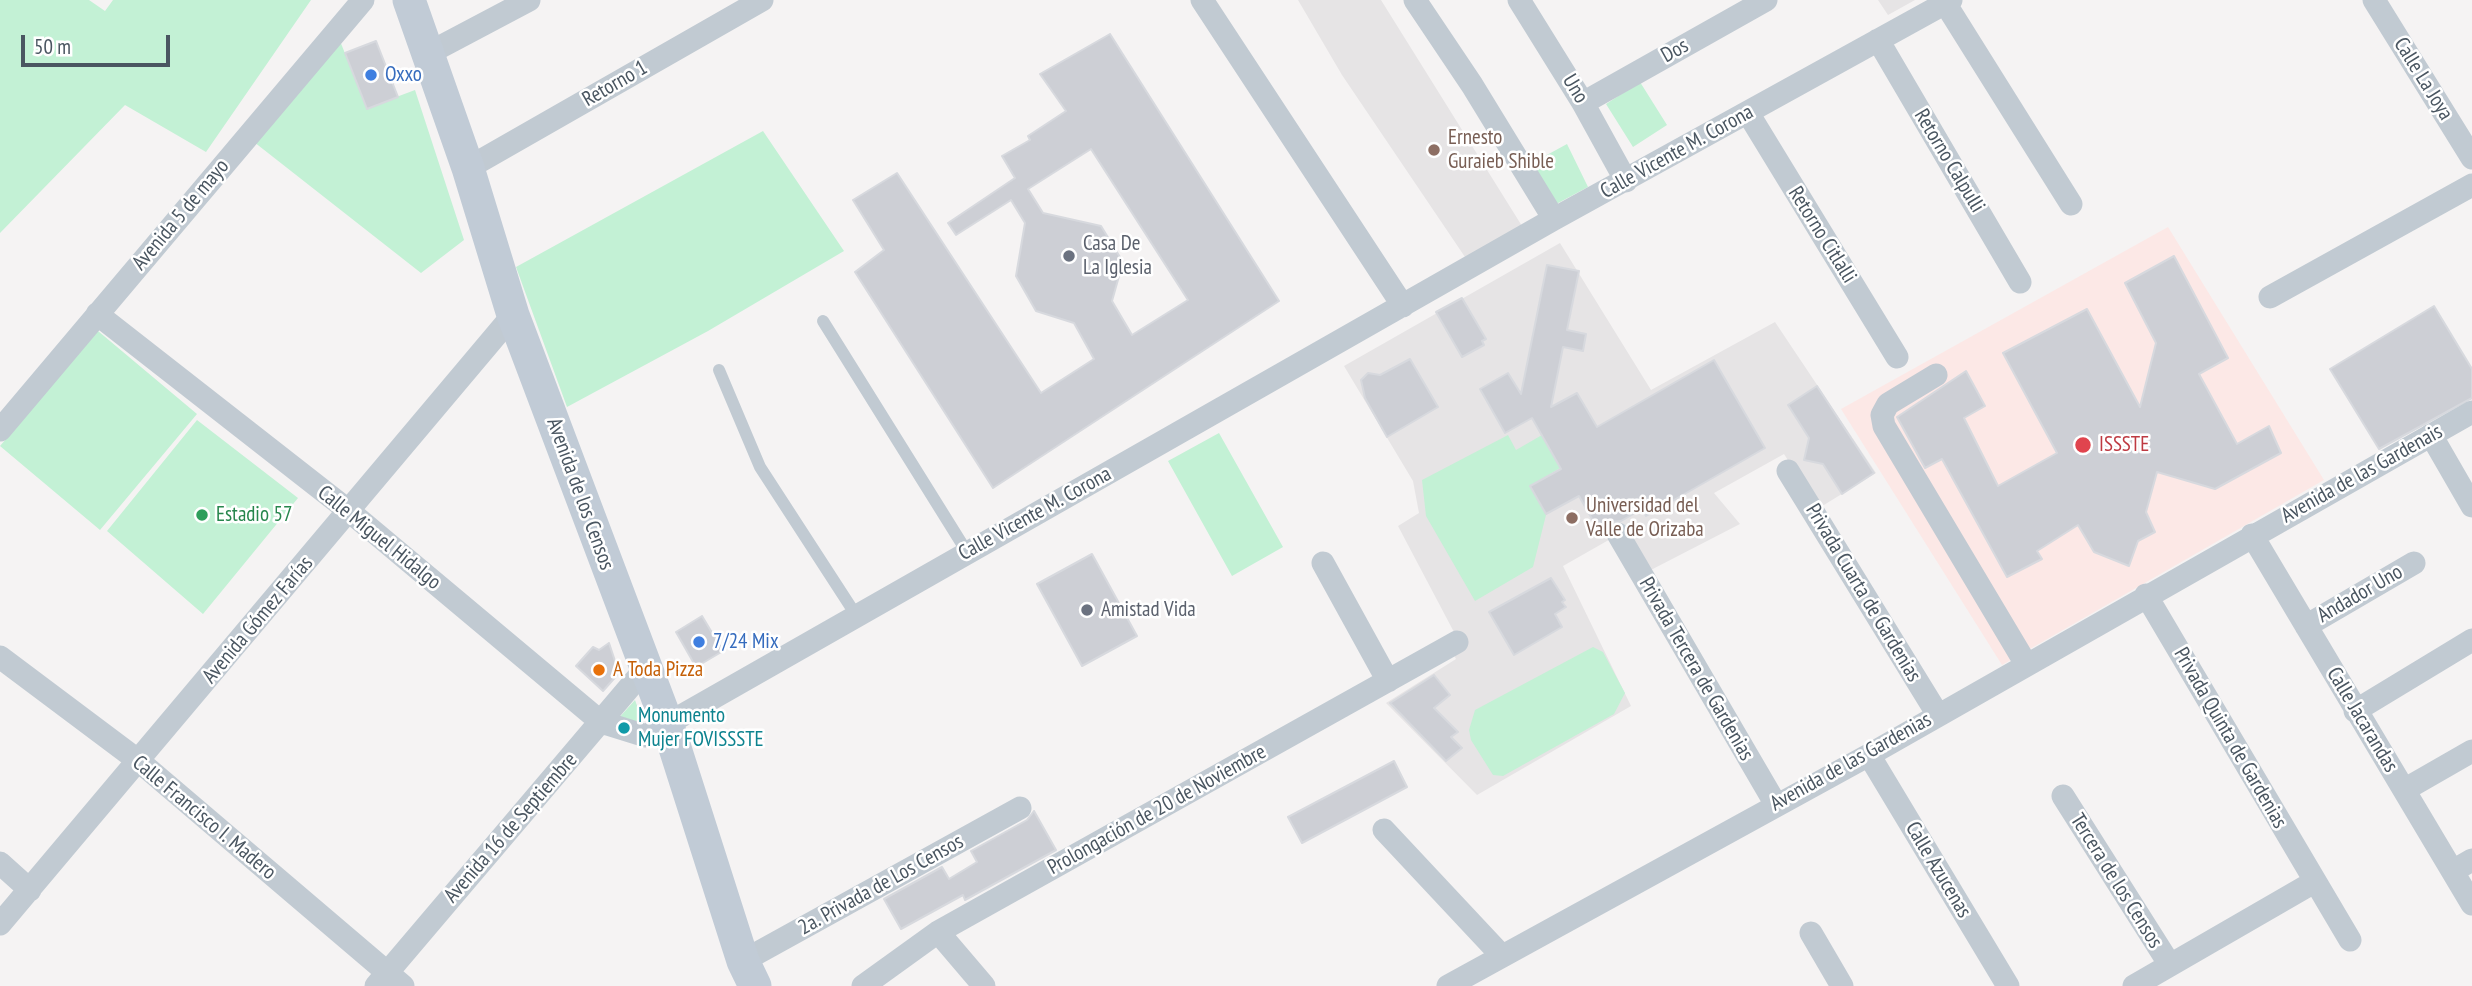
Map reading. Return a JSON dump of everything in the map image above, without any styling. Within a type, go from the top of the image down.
[{"type":"street","name":"Avenida 5 de mayo","points":[[0,430],[363,0]]},
{"type":"street","name":"Avenida de los Censos","points":[[409,0],[468,168],[513,315],[667,723],[749,974]]},
{"type":"street","points":[[427,54],[529,0]]},
{"type":"street","name":"Retorno 1","points":[[468,168],[762,0]]},
{"type":"street","points":[[1202,0],[1403,306]]},
{"type":"street","points":[[1415,0],[1472,85],[1554,219]]},
{"type":"street","name":"Uno","points":[[1519,0],[1583,103],[1626,181]]},
{"type":"street","name":"Dos","points":[[1583,103],[1766,0]]},
{"type":"street","name":"Calle La Joya","points":[[2374,0],[2472,158]]},
{"type":"street","points":[[1948,2],[2071,204]]},
{"type":"street","name":"Calle Vicente M. Corona","points":[[667,723],[1554,219],[1948,2]]},
{"type":"street","name":"Retorno Calpulli","points":[[1878,40],[2020,282]]},
{"type":"street","name":"Retorno Citlalli","points":[[1748,114],[1897,357]]},
{"type":"street","points":[[2270,297],[2472,185]]},
{"type":"street","name":"Calle Miguel Hidalgo","points":[[97,314],[349,512],[601,722],[646,736],[667,723]]},
{"type":"street","name":"Avenida Gómez Farías","points":[[0,924],[140,762],[513,315]]},
{"type":"street","points":[[1936,374],[1888,404],[1882,415],[1884,426],[2026,664]]},
{"type":"street","name":"Avenida de las Gardenais","points":[[2252,535],[2472,412]]},
{"type":"street","points":[[2431,435],[2472,506]]},
{"type":"street","name":"Privada Cuarta de Gardenias","points":[[1788,471],[1937,716]]},
{"type":"street","name":"Privada Tercera de Gardenias","points":[[1618,534],[1775,803]]},
{"type":"street","name":"Avenida de las Gardenias","points":[[1448,986],[1775,803],[1869,755],[2252,535]]},
{"type":"street","name":"Calle Jacarandas","points":[[2252,535],[2404,790],[2463,865],[2472,904]]},
{"type":"street","points":[[1323,563],[1388,681]]},
{"type":"street","name":"Andador Uno","points":[[2306,626],[2414,563]]},
{"type":"street","name":"Privada Quinta de Gardenias","points":[[2146,595],[2350,940]]},
{"type":"street","points":[[2355,710],[2472,640]]},
{"type":"street","name":"Prolongación de 20 de Noviembre","points":[[863,986],[938,932],[1457,642]]},
{"type":"street","name":"Calle Francisco I. Madero","points":[[0,657],[140,762],[388,982]]},
{"type":"street","name":"Avenida 16 de Septiembre","points":[[388,982],[645,669]]},
{"type":"street","points":[[2404,790],[2472,751]]},
{"type":"street","name":"Calle Azucenas","points":[[1869,755],[2008,986]]},
{"type":"street","name":"Tercera de los Censos","points":[[2063,796],[2170,965]]},
{"type":"street","name":"2a. Privada de Los Censos","points":[[749,974],[1020,807]]},
{"type":"street","points":[[1384,831],[1502,956]]},
{"type":"street","points":[[0,863],[30,890]]},
{"type":"street","points":[[2134,986],[2314,881]]},
{"type":"street","points":[[938,932],[984,986]]},
{"type":"street","points":[[1811,933],[1842,986]]},
{"type":"lane","points":[[823,321],[967,552]]},
{"type":"lane","points":[[719,370],[760,467],[856,615]]},
{"type":"shaded area","name":"Ernesto Guraieb Shible","points":[[1298,0],[1381,0],[1522,226],[1465,257],[1342,75]]},
{"type":"shaded area","points":[[1878,0],[1915,0],[1888,15]]},
{"type":"shaded area","name":"ISSSTE","points":[[2168,227],[2324,480],[2002,665],[1841,409]]},
{"type":"shaded area","name":"Universidad del Valle de Orizaba","points":[[1560,243],[1651,390],[1775,322],[1876,473],[1819,508],[1784,454],[1714,493],[1740,524],[1645,573],[1621,533],[1563,566],[1631,706],[1477,795],[1386,703],[1456,659],[1446,640],[1455,634],[1398,526],[1419,513],[1413,481],[1344,366]]},
{"type":"green space","points":[[0,0],[89,0],[105,11],[113,0],[311,0],[206,152],[125,105],[0,233]]},
{"type":"green space","points":[[340,41],[367,108],[415,90],[464,240],[421,273],[254,142]]},
{"type":"green space","points":[[1640,82],[1667,125],[1633,147],[1606,104]]},
{"type":"green space","points":[[763,131],[844,251],[708,331],[567,407],[516,267]]},
{"type":"green space","points":[[1567,144],[1588,187],[1547,209],[1523,168]]},
{"type":"green space","points":[[98,331],[197,414],[100,530],[0,446]]},
{"type":"green space","name":"Estadio 57","points":[[197,420],[298,498],[203,614],[107,531]]},
{"type":"green space","points":[[1219,433],[1283,547],[1232,576],[1168,461]]},
{"type":"green space","points":[[1508,435],[1516,450],[1542,435],[1560,468],[1530,486],[1546,515],[1533,567],[1475,601],[1426,516],[1422,480]]},
{"type":"green space","points":[[1593,647],[1603,652],[1625,693],[1614,714],[1503,776],[1493,775],[1471,740],[1469,730],[1475,710]]},
{"type":"green space","points":[[635,700],[645,728],[617,720]]},
{"type":"building","name":"Casa De La Iglesia","points":[[1110,34],[1279,301],[993,488],[855,272],[884,250],[853,200],[897,173],[1041,393],[1094,359],[1074,323],[1036,311],[1016,276],[1025,223],[1011,200],[956,235],[948,223],[1015,178],[1002,156],[1030,140],[1028,136],[1066,111],[1040,74]],"holes":[[[1091,149],[1188,300],[1132,335],[1112,301],[1123,262],[1101,226],[1043,213],[1028,189]]]},
{"type":"building","name":"Oxxo","points":[[376,41],[398,97],[367,109],[345,53]]},
{"type":"building","points":[[2174,256],[2228,358],[2199,374],[2237,444],[2269,426],[2281,453],[2215,489],[2157,472],[2146,512],[2155,532],[2138,541],[2129,566],[2094,552],[2078,525],[2037,551],[2042,559],[2007,577],[1942,459],[1925,468],[1897,417],[1966,371],[1985,406],[1964,418],[1998,486],[2057,453],[2003,353],[2087,309],[2140,407],[2156,343],[2125,283]]},
{"type":"building","points":[[1547,265],[1579,271],[1567,330],[1586,334],[1583,351],[1563,347],[1551,407],[1577,393],[1597,427],[1714,360],[1765,448],[1646,516],[1642,509],[1621,521],[1612,522],[1600,533],[1579,496],[1546,514],[1530,486],[1561,469],[1532,418],[1505,433],[1480,389],[1508,373],[1521,394]]},
{"type":"building","points":[[1462,298],[1486,339],[1482,341],[1484,345],[1462,357],[1436,312]]},
{"type":"building","points":[[2434,306],[2472,369],[2472,398],[2379,449],[2330,369]]},
{"type":"building","points":[[1410,359],[1438,407],[1387,437],[1365,398],[1361,380],[1368,373],[1380,375]]},
{"type":"building","points":[[1817,386],[1874,473],[1842,494],[1823,464],[1804,460],[1809,438],[1788,405]]},
{"type":"building","name":"Amistad Vida","points":[[1092,554],[1137,636],[1082,666],[1037,584]]},
{"type":"building","points":[[1551,578],[1565,600],[1562,602],[1566,607],[1555,614],[1562,627],[1514,655],[1489,612]]},
{"type":"building","name":"7/24 Mix","points":[[702,616],[723,651],[696,667],[676,632]]},
{"type":"building","name":"A Toda Pizza","points":[[609,643],[619,673],[603,691],[576,666],[593,647],[599,650]]},
{"type":"building","points":[[1434,675],[1450,695],[1434,708],[1458,732],[1451,737],[1462,748],[1446,761],[1390,703]]},
{"type":"building","points":[[1394,761],[1407,787],[1302,843],[1288,817]]},
{"type":"building","points":[[1034,811],[1056,850],[965,900],[963,895],[901,929],[884,899],[942,867],[949,879],[977,862],[971,851],[1027,820]]},
{"type":"place","name":"Oxxo","points":[[371,75]]},
{"type":"place","name":"Ernesto Guraieb Shible","points":[[1434,150]]},
{"type":"place","name":"Casa De La Iglesia","points":[[1069,256]]},
{"type":"place","name":"ISSSTE","points":[[2083,445]]},
{"type":"place","name":"Estadio 57","points":[[202,515]]},
{"type":"place","name":"Universidad del Valle de Orizaba","points":[[1572,518]]},
{"type":"place","name":"Amistad Vida","points":[[1087,610]]},
{"type":"place","name":"7/24 Mix","points":[[699,642]]},
{"type":"place","name":"A Toda Pizza","points":[[599,670]]},
{"type":"place","name":"Monumento Mujer FOVISSSTE","points":[[624,728]]}]
